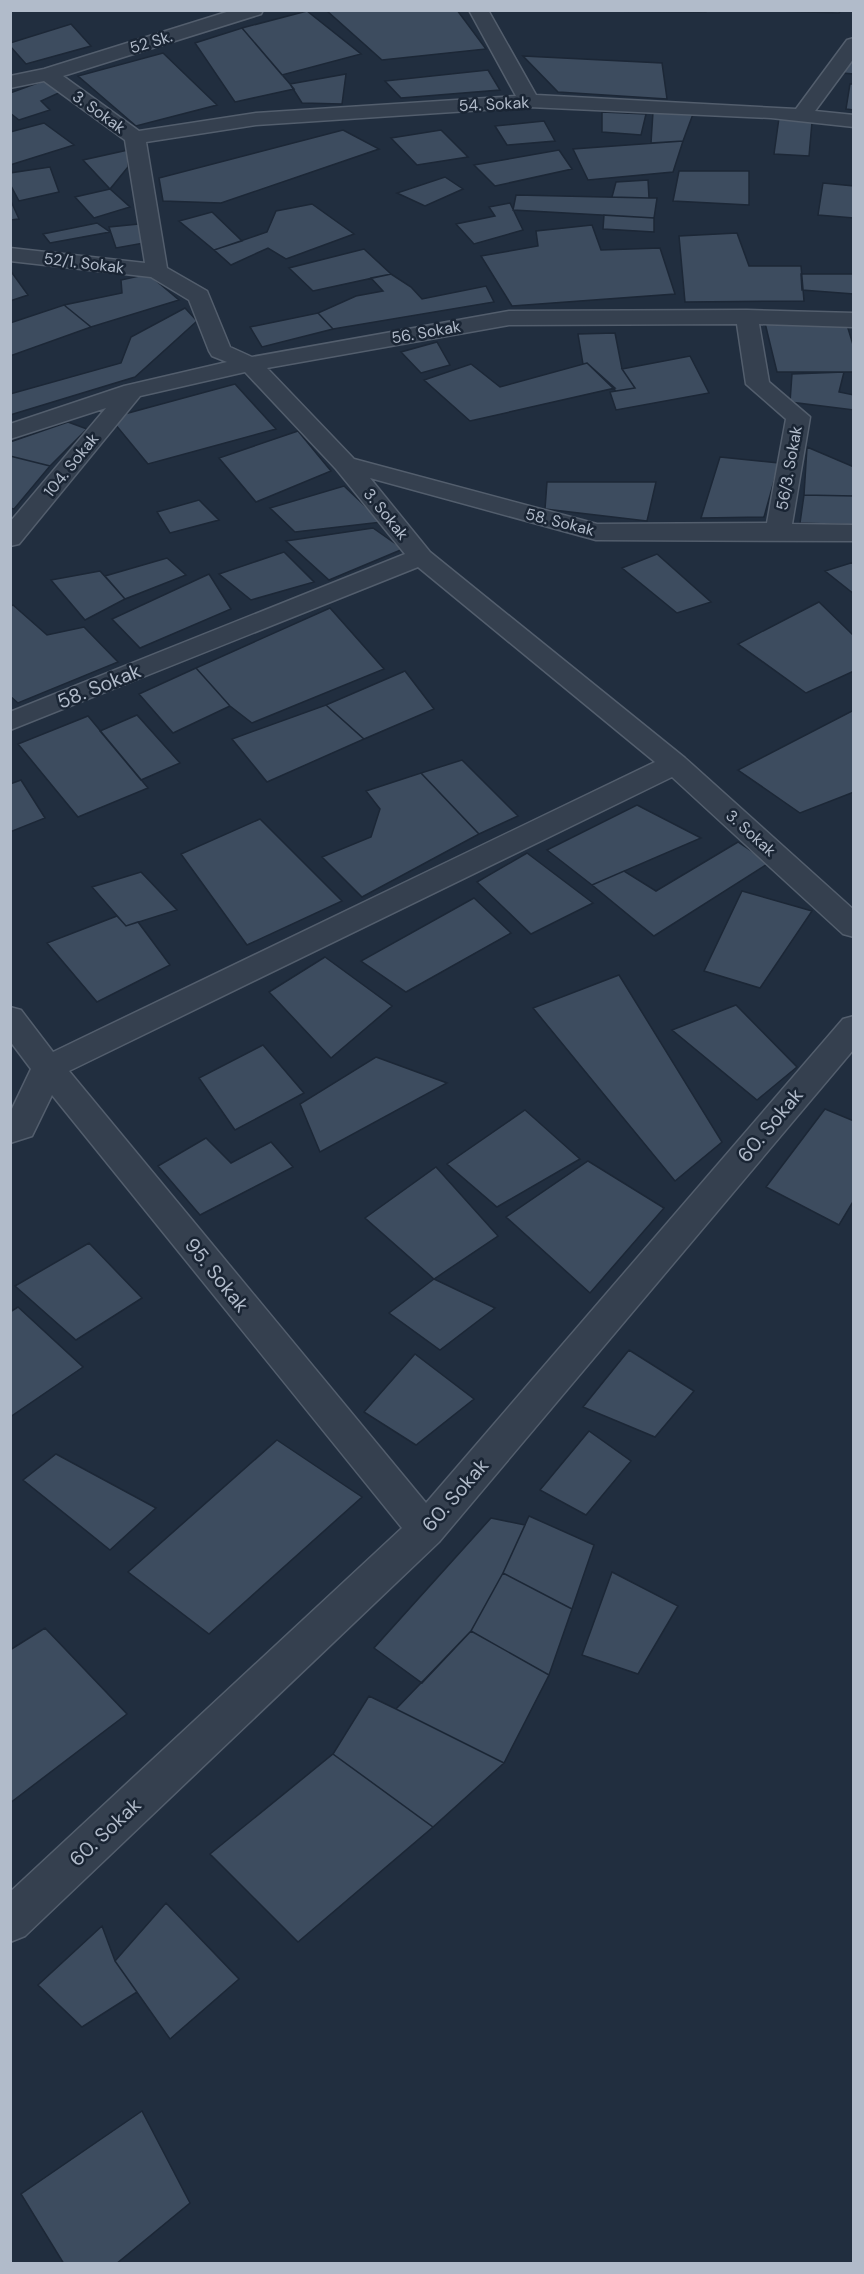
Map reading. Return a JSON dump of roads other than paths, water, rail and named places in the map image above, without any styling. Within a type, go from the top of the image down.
[{"type":"street","name":"52 Sk.","points":[[48,74],[254,10]]},
{"type":"street","points":[[478,10],[529,101]]},
{"type":"street","points":[[802,115],[854,44]]},
{"type":"street","points":[[11,81],[48,74]]},
{"type":"street","name":"3. Sokak","points":[[48,74],[135,138],[158,271],[199,296],[220,351],[250,364],[345,464],[421,557],[675,764],[854,927]]},
{"type":"street","name":"54. Sokak","points":[[135,138],[256,119],[529,101],[771,112],[854,121]]},
{"type":"street","name":"52/1. Sokak","points":[[10,254],[158,271]]},
{"type":"street","name":"56. Sokak","points":[[10,432],[132,391],[250,364],[509,318],[747,316],[854,320]]},
{"type":"street","name":"56/3. Sokak","points":[[747,316],[758,384],[798,417],[778,531]]},
{"type":"street","name":"104. Sokak","points":[[10,539],[132,391]]},
{"type":"street","name":"58. Sokak","points":[[345,464],[596,532],[854,533]]},
{"type":"street","name":"58. Sokak","points":[[10,722],[421,557]]},
{"type":"street","points":[[10,1131],[20,1127],[48,1068],[675,764]]},
{"type":"street","name":"95. Sokak","points":[[10,1018],[48,1068],[426,1530]]},
{"type":"street","name":"60. Sokak","points":[[10,1921],[426,1530],[854,1027]]}]
